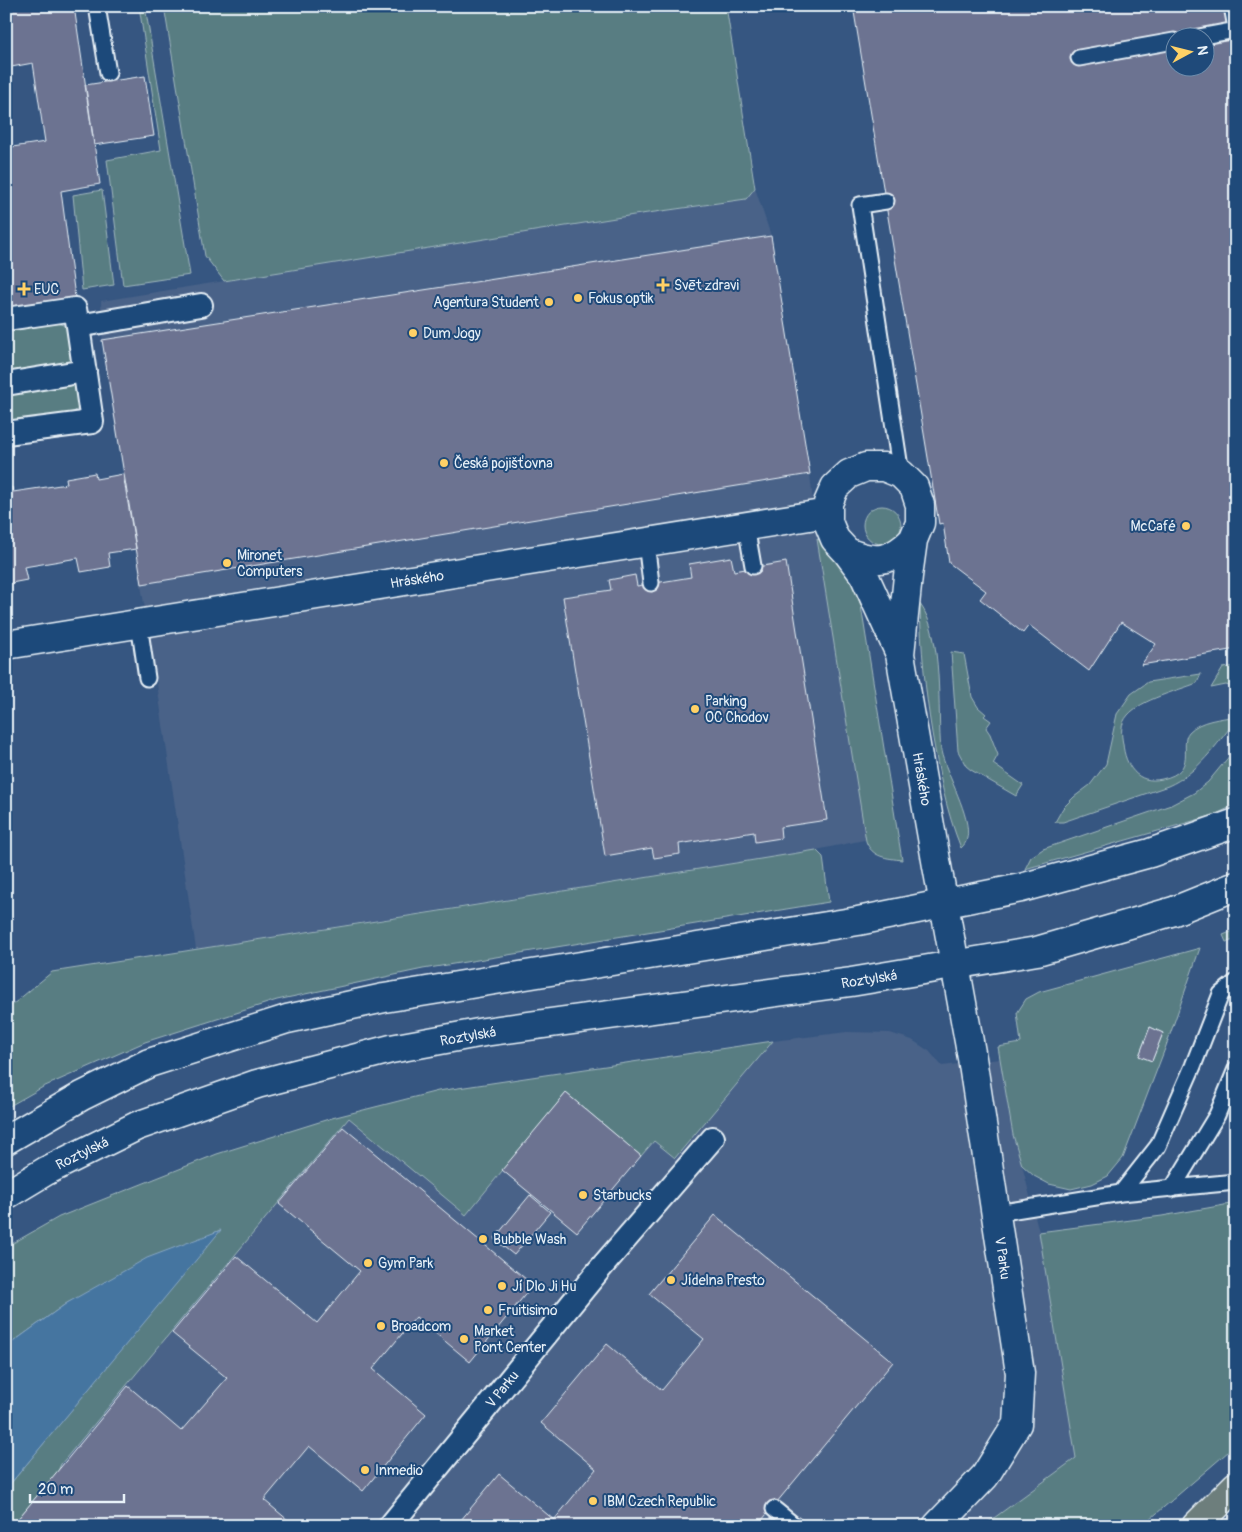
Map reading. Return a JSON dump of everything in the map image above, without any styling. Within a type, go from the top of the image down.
[{"type":"highway","points":[[1196,1526],[1236,1486]]},
{"type":"main road","name":"Hráského","points":[[900,654],[908,576],[913,540],[920,523],[920,505],[914,488],[901,474],[884,467],[866,467],[849,474],[835,487],[828,503],[828,522],[835,539],[864,575],[900,654],[944,904]]},
{"type":"main road","name":"Hráského","points":[[6,645],[828,513]]},
{"type":"main road","points":[[847,552],[864,559],[883,560],[900,553],[913,540]]},
{"type":"main road","points":[[6,1140],[82,1096],[149,1063],[287,1019],[384,998],[858,921],[944,904],[1035,885],[1150,852],[1236,823]]},
{"type":"main road","name":"Roztylská","points":[[6,1195],[46,1171],[137,1126],[257,1084],[391,1049],[484,1032],[851,982],[1037,951],[1174,911],[1236,886]]},
{"type":"main road","points":[[944,904],[955,965]]},
{"type":"main road","name":"V Parku","points":[[937,1526],[985,1476],[1017,1424],[1020,1373],[997,1213],[955,965]]},
{"type":"street","points":[[78,326],[201,305]]},
{"type":"street","points":[[6,319],[75,309],[92,422],[6,433]]},
{"type":"street","points":[[6,384],[85,371]]},
{"type":"street","name":"V Parku","points":[[390,1526],[599,1270],[713,1138]]},
{"type":"lane","points":[[97,6],[108,73]]},
{"type":"lane","points":[[1214,34],[1236,29],[1232,6]]},
{"type":"lane","points":[[1079,58],[1164,43]]},
{"type":"lane","points":[[886,201],[860,205],[901,474]]},
{"type":"lane","points":[[746,526],[752,566]]},
{"type":"lane","points":[[646,542],[651,583]]},
{"type":"lane","points":[[139,624],[147,678]]},
{"type":"lane","points":[[1121,1193],[1158,1146],[1193,1066],[1221,994],[1236,982]]},
{"type":"lane","points":[[1172,1188],[1217,1115],[1236,1069]]},
{"type":"lane","points":[[997,1213],[1121,1193],[1236,1182]]},
{"type":"lane","points":[[774,1509],[795,1526]]},
{"type":"shaded area","points":[[755,188],[771,236],[810,474],[817,539],[869,839],[816,850],[196,949],[156,677],[103,353],[101,301],[634,215],[746,199]]},
{"type":"shaded area","points":[[847,1032],[890,1033],[912,1040],[929,1051],[942,1066],[1000,1059],[1013,1135],[1039,1232],[1076,1458],[983,1526],[12,1526],[58,1471],[61,1464],[349,1118],[466,1215],[566,1093],[641,1155],[654,1141],[675,1158],[773,1041]]},
{"type":"shaded area","points":[[221,1230],[6,1489],[6,1347],[67,1303],[147,1258]]},
{"type":"green space","points":[[139,6],[145,6],[190,275],[123,285],[107,160],[161,150]]},
{"type":"green space","points":[[164,6],[726,6],[755,188],[746,199],[634,215],[224,281],[205,256]]},
{"type":"green space","points":[[102,190],[114,285],[82,290],[73,195]]},
{"type":"green space","points":[[57,323],[68,326],[72,361],[63,366],[6,375],[6,332]]},
{"type":"green space","points":[[69,384],[78,387],[81,407],[74,412],[56,418],[6,425],[6,393]]},
{"type":"green space","points":[[882,506],[896,511],[901,525],[896,539],[882,544],[868,539],[863,525],[868,511]]},
{"type":"green space","points":[[817,539],[825,542],[851,575],[861,606],[902,860],[886,858],[876,854],[866,841]]},
{"type":"green space","points":[[920,604],[928,618],[936,654],[941,751],[962,807],[968,829],[966,841],[961,848],[947,806],[932,733],[921,637]]},
{"type":"green space","points":[[951,652],[964,654],[972,697],[978,707],[986,714],[984,716],[991,721],[986,728],[998,755],[993,764],[1023,785],[1016,796],[971,770],[966,766],[958,751]]},
{"type":"green space","points":[[1236,666],[1236,688],[1226,685],[1211,688],[1223,668]]},
{"type":"green space","points":[[1201,674],[1197,683],[1160,696],[1134,709],[1125,718],[1122,725],[1126,759],[1134,772],[1139,776],[1153,780],[1173,775],[1180,770],[1184,764],[1186,737],[1194,728],[1211,721],[1236,716],[1236,720],[1197,766],[1168,786],[1063,822],[1055,822],[1063,808],[1090,785],[1106,764],[1117,714],[1131,694],[1148,682]]},
{"type":"green space","points":[[1236,748],[1235,805],[1214,815],[1025,869],[1031,857],[1043,849],[1171,805],[1194,793],[1208,782]]},
{"type":"green space","points":[[816,850],[823,857],[829,902],[423,969],[277,1000],[145,1042],[43,1087],[6,1108],[6,1010],[52,972]]},
{"type":"green space","points":[[1236,930],[1236,940],[1226,942],[1223,935]]},
{"type":"green space","points":[[1200,948],[1166,1046],[1123,1158],[1108,1176],[1092,1184],[1071,1189],[1049,1184],[1034,1176],[1022,1165],[1013,1135],[998,1047],[1021,1043],[1017,1013],[1026,999],[1039,992]],"holes":[[[1150,1027],[1163,1033],[1152,1061],[1139,1056]]]},
{"type":"green space","points":[[773,1041],[675,1158],[654,1141],[641,1156],[566,1093],[466,1215],[349,1118],[61,1464],[58,1471],[12,1526],[6,1526],[6,1489],[220,1230],[67,1303],[6,1347],[6,1247],[59,1217],[217,1154],[332,1118],[438,1091]]},
{"type":"green space","points":[[1236,1203],[1236,1445],[1142,1526],[983,1526],[1076,1458],[1039,1232],[1162,1216]]},
{"type":"building","points":[[6,6],[74,6],[100,184],[61,191],[75,297],[6,310],[6,148],[45,142],[33,63],[6,68]]},
{"type":"building","points":[[853,6],[1236,6],[1236,649],[1141,665],[1156,644],[1121,622],[1089,671],[1029,625],[1023,633],[980,599],[986,591],[949,563],[943,523],[939,524]]},
{"type":"building","points":[[145,76],[154,136],[94,145],[85,85]]},
{"type":"building","points":[[771,236],[810,474],[142,584],[102,340]]},
{"type":"building","points":[[95,473],[96,479],[123,474],[136,549],[108,553],[110,567],[81,572],[78,558],[24,567],[27,580],[6,584],[6,488],[12,487],[13,492],[67,484],[66,478]]},
{"type":"building","name":"Parking OC Chodov","points":[[731,557],[734,571],[786,562],[827,820],[780,827],[781,838],[755,842],[754,832],[679,844],[680,854],[654,858],[652,848],[605,856],[563,597],[611,590],[609,580],[635,575],[637,586],[691,577],[689,564]]},
{"type":"building","points":[[1150,1027],[1163,1033],[1152,1061],[1139,1056]]},
{"type":"building","points":[[566,1093],[641,1156],[577,1232],[502,1170]]},
{"type":"building","points":[[343,1127],[533,1285],[470,1362],[416,1317],[373,1369],[426,1414],[363,1491],[309,1446],[264,1500],[295,1526],[12,1526],[128,1386],[181,1431],[227,1378],[172,1333],[236,1256],[317,1323],[360,1271],[279,1204]]},
{"type":"building","points":[[530,1195],[550,1212],[514,1255],[494,1239]]},
{"type":"building","points":[[715,1215],[893,1362],[757,1526],[456,1526],[499,1474],[554,1520],[596,1469],[541,1423],[607,1344],[662,1390],[704,1339],[649,1294]]},
{"type":"place","name":"Svēt zdravi","points":[[663,285]]},
{"type":"place","name":"EUC","points":[[24,289]]},
{"type":"place","name":"Fokus optik","points":[[578,298]]},
{"type":"place","name":"Agentura Student","points":[[549,302]]},
{"type":"place","name":"Dum Jogy","points":[[413,333]]},
{"type":"place","name":"Česká pojišťovna","points":[[444,463]]},
{"type":"place","name":"McCafé","points":[[1186,526]]},
{"type":"place","name":"Mironet Computers","points":[[227,563]]},
{"type":"place","name":"Parking OC Chodov","points":[[695,709]]},
{"type":"place","name":"Starbucks","points":[[583,1195]]},
{"type":"place","name":"Bubble Wash","points":[[483,1239]]},
{"type":"place","name":"Gym Park","points":[[368,1263]]},
{"type":"place","name":"Jídelna Presto","points":[[671,1280]]},
{"type":"place","name":"Jí Dlo Ji Hu","points":[[502,1286]]},
{"type":"place","name":"Fruitisimo","points":[[488,1310]]},
{"type":"place","name":"Broadcom","points":[[381,1326]]},
{"type":"place","name":"Market Pont Center","points":[[464,1339]]},
{"type":"place","name":"Inmedio","points":[[365,1470]]},
{"type":"place","name":"IBM Czech Republic","points":[[593,1501]]}]
